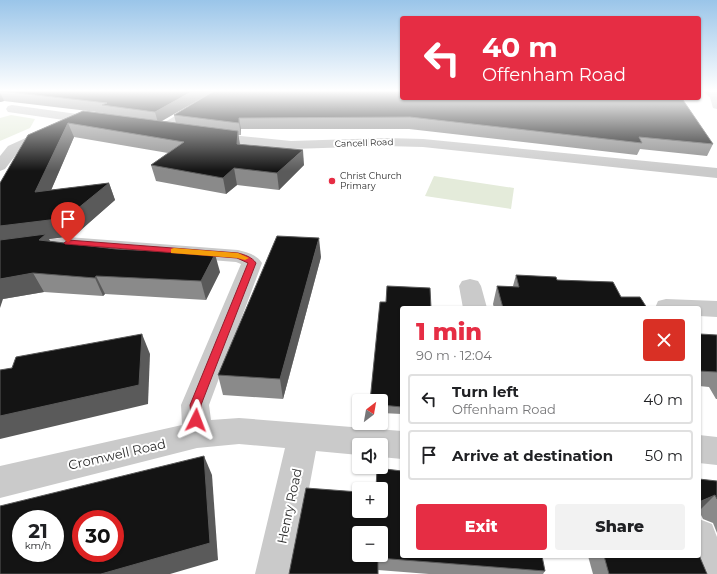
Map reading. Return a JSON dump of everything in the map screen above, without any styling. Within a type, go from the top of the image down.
[{"type":"street","points":[[0,166],[13,149],[78,118],[115,123]]},
{"type":"street","points":[[159,130],[179,118]]},
{"type":"street","points":[[145,128],[182,133]]},
{"type":"street","name":"Cancell Road","points":[[198,136],[265,144],[291,145],[386,142],[423,143],[717,173]]},
{"type":"street","points":[[0,252],[68,243],[238,256],[248,259],[252,263],[195,405],[197,435]]},
{"type":"street","points":[[470,286],[475,306]]},
{"type":"street","points":[[701,308],[717,309]]},
{"type":"street","name":"Cromwell Road","points":[[0,482],[197,435],[219,432],[239,431],[400,445]]},
{"type":"street","name":"Henry Road","points":[[274,574],[303,437]]},
{"type":"street","points":[[701,449],[717,451]]},
{"type":"street","points":[[701,542],[714,574]]},
{"type":"green space","points":[[0,118],[35,119],[30,128],[0,141]]},
{"type":"green space","points":[[434,176],[514,188],[511,209],[425,196]]},
{"type":"building","points":[[67,118],[136,118],[238,131],[237,144],[303,150],[277,173],[234,168],[223,178],[151,165],[184,142],[68,123],[35,192],[109,183],[66,218],[0,226],[0,183],[28,135]]},
{"type":"building","points":[[197,118],[275,118],[239,118],[239,123]]},
{"type":"building","points":[[417,118],[695,118],[713,144],[639,137],[642,143]]},
{"type":"building","points":[[46,234],[39,240],[116,249],[215,254],[201,281],[96,276],[95,278],[33,273],[0,279],[0,240]]},
{"type":"building","points":[[277,236],[319,238],[280,379],[218,375]]},
{"type":"building","points":[[516,275],[556,277],[557,280],[613,282],[621,297],[640,297],[646,306],[502,306],[497,286],[519,287]]},
{"type":"building","points":[[387,286],[430,288],[431,306],[400,306],[400,407],[388,406],[388,394],[371,394],[380,302],[386,302]]},
{"type":"building","points":[[142,334],[139,385],[0,416],[0,370],[12,368],[16,357]]},
{"type":"building","points":[[701,334],[717,335],[717,372],[701,371]]},
{"type":"building","points":[[204,456],[210,543],[101,574],[0,574],[0,506]]},
{"type":"building","points":[[388,469],[400,471],[400,558],[542,558],[545,571],[388,559],[388,526],[352,526],[352,562],[378,562],[378,574],[289,574],[306,488],[352,491],[352,518],[388,518],[388,482],[376,482],[377,474],[388,474]]},
{"type":"building","points":[[701,479],[717,481],[717,499],[715,495],[701,501]]},
{"type":"building","points":[[605,558],[700,558],[707,574],[609,574]]},
{"type":"slow traffic","points":[[174,251],[238,256],[245,258]]},
{"type":"place","name":"Christ Church Primary","points":[[332,181]]},
{"type":"route","points":[[68,243],[238,256],[248,259],[252,263],[195,405],[196,420]]}]
